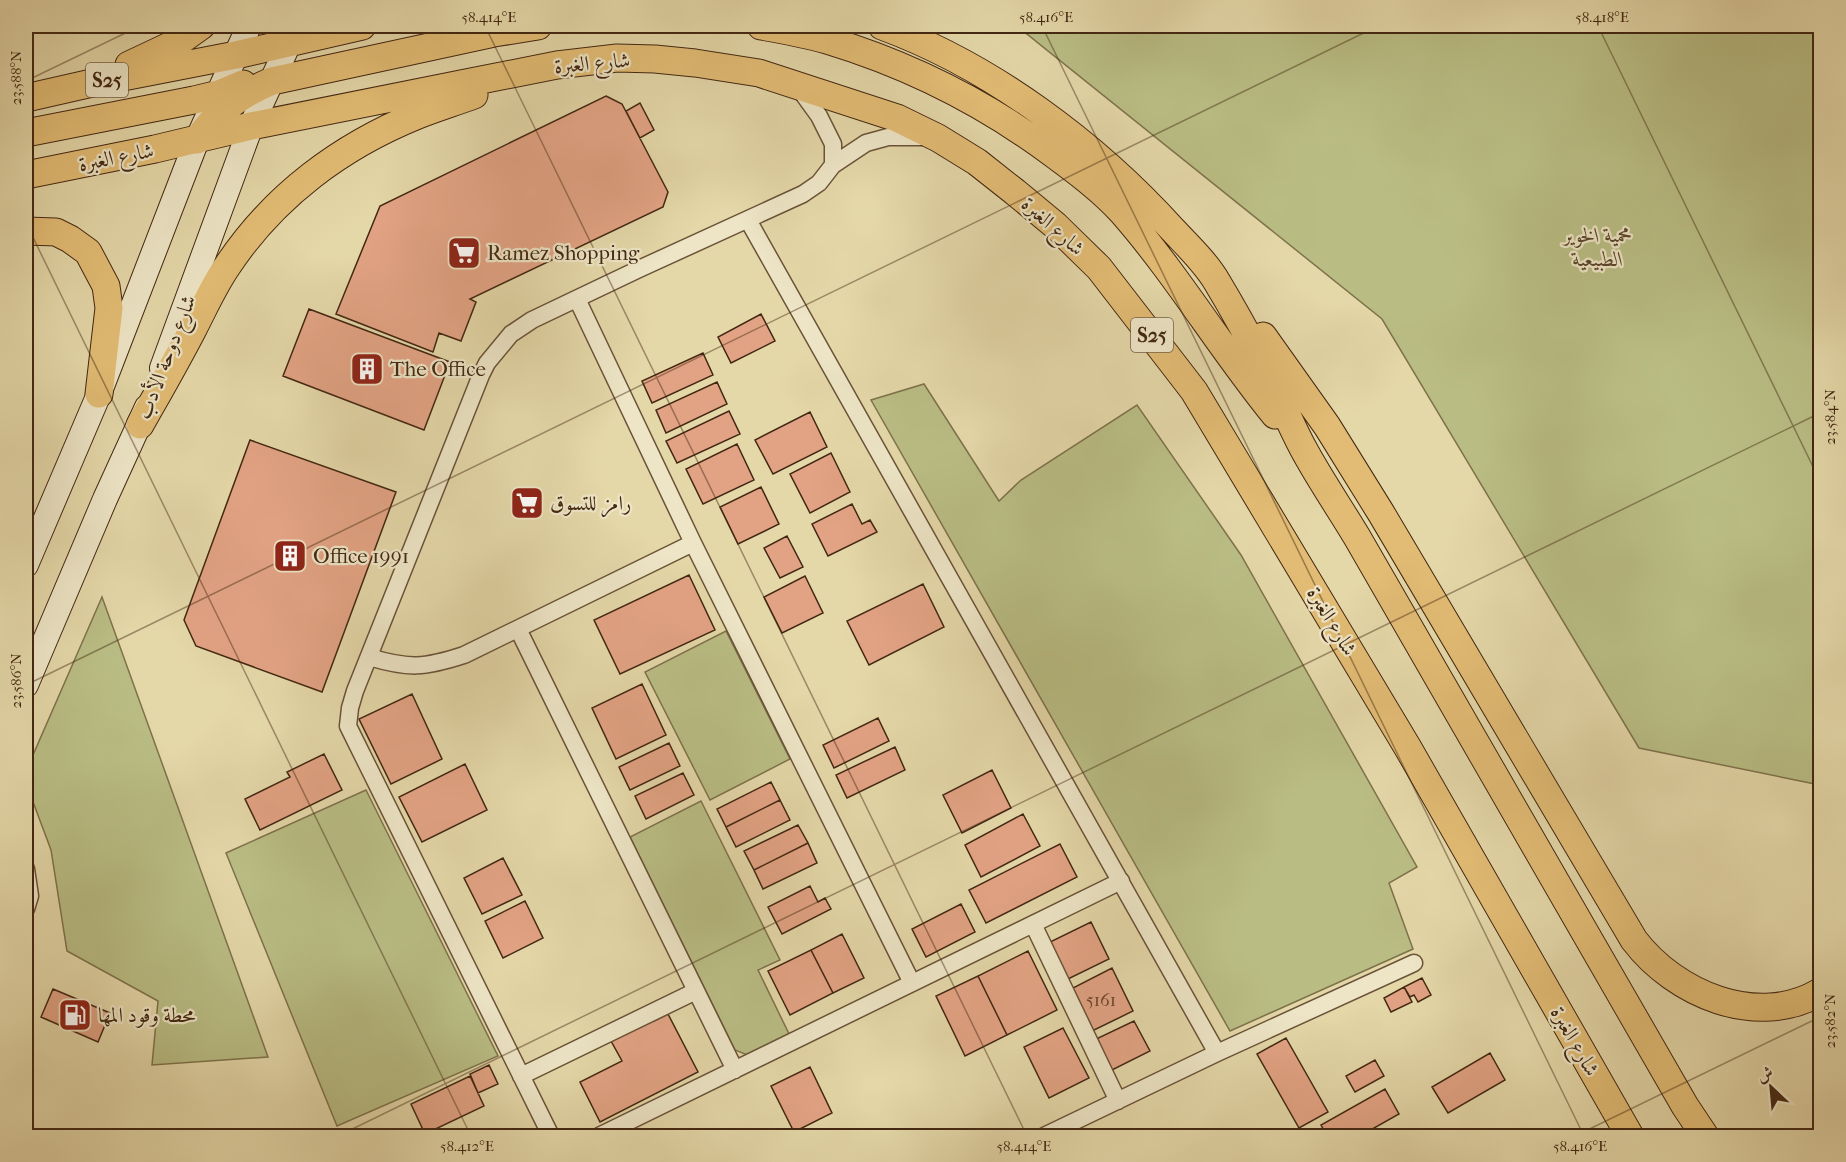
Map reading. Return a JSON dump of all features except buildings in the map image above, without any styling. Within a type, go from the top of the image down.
[{"type":"main road","points":[[92,83],[180,41],[201,26]]},
{"type":"main road","points":[[26,565],[99,394],[197,140],[207,97],[236,55],[249,26]]},
{"type":"main road","name":"S25","points":[[26,98],[236,55],[294,34],[362,26]]},
{"type":"main road","points":[[197,140],[212,120],[230,104],[250,90],[272,81],[482,35],[538,26]]},
{"type":"main road","points":[[761,26],[825,40],[877,57],[933,80],[984,107],[1077,171],[1120,210],[1160,257],[1263,399],[1303,448]]},
{"type":"main road","points":[[882,26],[936,48],[979,72],[1024,101],[1071,136],[1154,209],[1263,336],[1327,426],[1381,513],[1634,940],[1648,958],[1666,974],[1692,989],[1740,1006],[1764,1008],[1792,1003],[1821,992]]},
{"type":"main road","points":[[26,134],[207,97],[240,86],[260,74],[276,59],[294,34]]},
{"type":"main road","name":"شارع دوحة الأدب","points":[[26,685],[105,498],[140,425],[251,126],[294,34]]},
{"type":"main road","name":"شارع الغبرة","points":[[26,175],[197,140],[251,126],[557,65],[617,58],[695,63],[759,73],[897,117],[938,138],[976,162],[1015,192],[1056,226],[1099,268],[1194,391],[1408,748],[1630,1137]]},
{"type":"main road","points":[[189,64],[200,66],[207,74],[209,79],[204,94],[207,97]]},
{"type":"main road","points":[[140,425],[226,267],[252,231],[281,200],[320,169],[378,134],[417,115],[557,65]]},
{"type":"main road","points":[[26,231],[56,232],[70,238],[88,252],[106,286],[109,308],[99,394]]},
{"type":"main road","points":[[1216,280],[1268,374],[1303,448],[1705,1137]]},
{"type":"street","points":[[795,83],[819,116],[833,144],[833,165]]},
{"type":"street","points":[[551,1137],[348,726],[350,708],[369,657],[487,363],[511,334],[532,320],[803,194],[819,183],[833,165],[876,139],[915,136],[938,138]]},
{"type":"street","points":[[748,220],[1217,1053]]},
{"type":"street","points":[[577,299],[693,543],[912,983]]},
{"type":"street","points":[[369,657],[403,666],[419,667],[441,663],[464,655],[693,543]]},
{"type":"street","points":[[518,629],[735,1070]]},
{"type":"street","points":[[26,869],[28,902]]},
{"type":"street","points":[[599,1137],[1121,881]]},
{"type":"street","points":[[1033,924],[1118,1101]]},
{"type":"street","points":[[1044,1137],[1217,1053],[1414,963]]},
{"type":"street","points":[[521,1076],[696,991]]},
{"type":"green space","name":"محمية الخوير الطبيعية","points":[[1017,26],[1820,26],[1820,785],[1639,748],[1382,319]]},
{"type":"green space","points":[[924,384],[999,501],[1021,480],[1137,405],[1241,555],[1417,867],[1389,883],[1413,949],[1230,1031],[871,400]]},
{"type":"green space","points":[[102,597],[268,1057],[152,1065],[158,1001],[67,951],[51,850],[26,783],[26,771]]},
{"type":"green space","points":[[726,631],[790,759],[710,800],[645,672]]},
{"type":"green space","points":[[366,790],[498,1056],[337,1126],[226,853]]},
{"type":"green space","points":[[701,801],[780,960],[758,970],[791,1038],[752,1057],[735,1050],[630,837]]},
{"type":"place","name":"Ramez Shopping","points":[[464,253]]},
{"type":"place","name":"The Office","points":[[367,369]]},
{"type":"place","name":"رامز للتسوق","points":[[527,503]]},
{"type":"place","name":"Office 1991","points":[[290,556]]},
{"type":"place","name":"محطة وقود المها","points":[[75,1015]]}]
